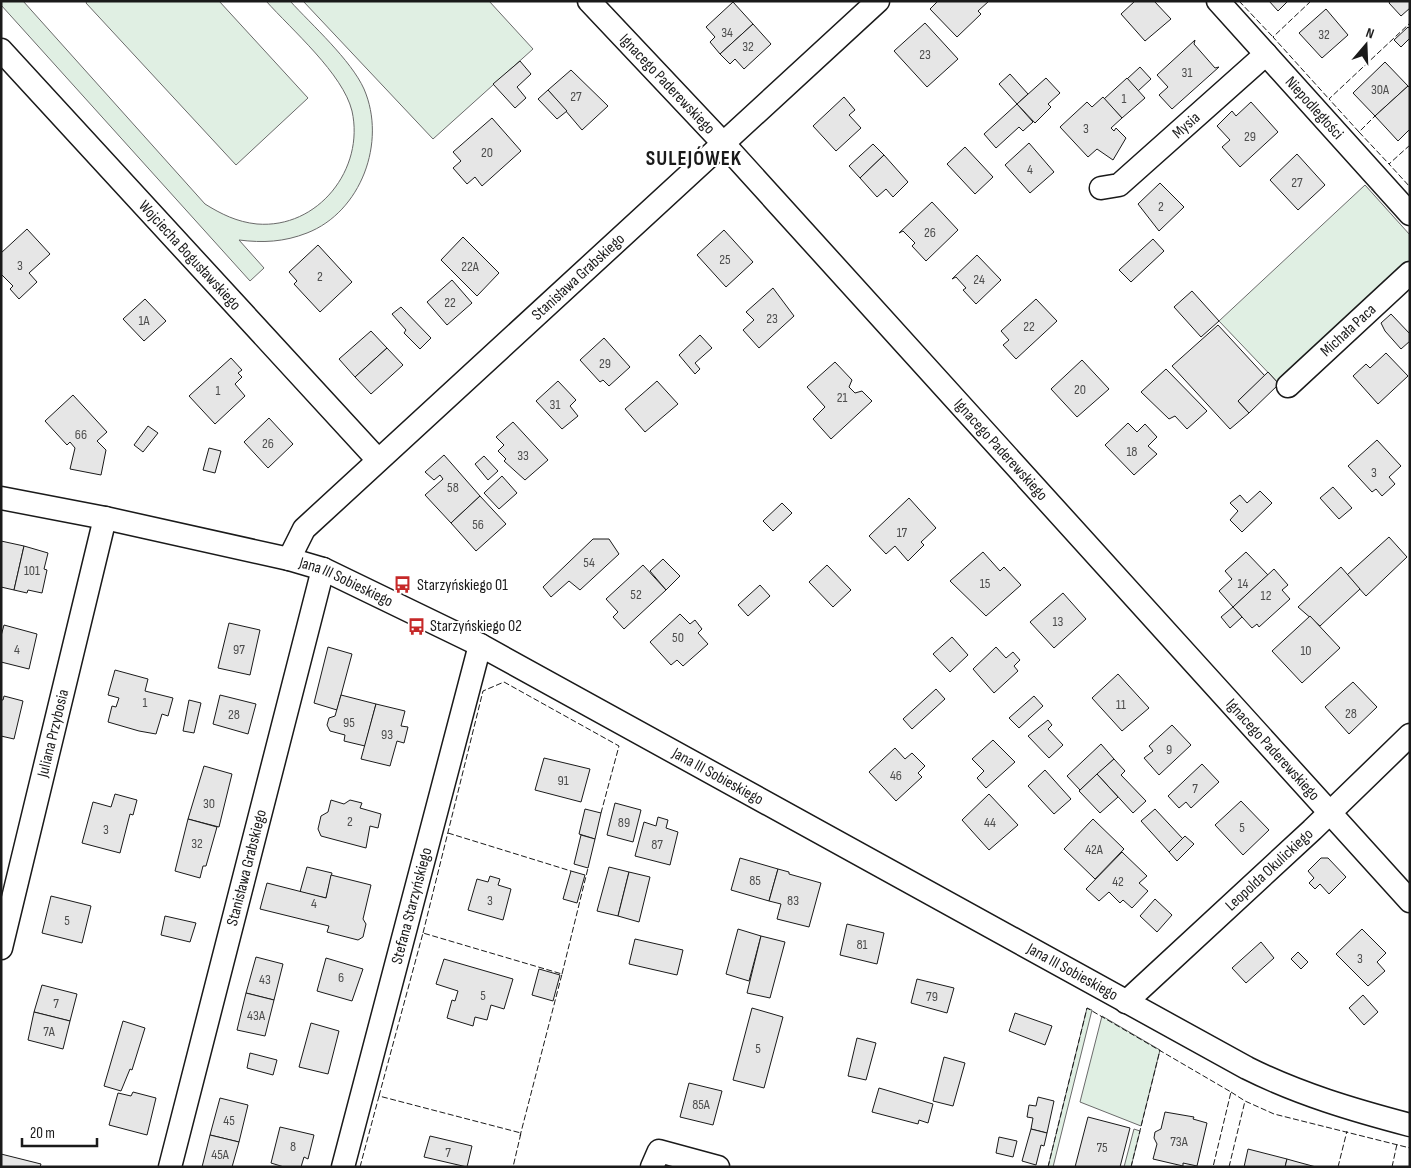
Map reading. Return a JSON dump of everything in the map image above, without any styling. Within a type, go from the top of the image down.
[{"type":"street","name":"Ignacego Paderewskiego","points":[[589,1],[723,143],[1330,810],[1410,901]]},
{"type":"street","name":"Stanisława Grabskiego","points":[[289,559],[304,529],[878,1]]},
{"type":"street","name":"Niepodległości","points":[[1218,1],[1410,214]]},
{"type":"street","name":"Wojciecha Bogusławskiego","points":[[1,50],[378,460]]},
{"type":"street","name":"Mysia","points":[[1101,188],[1119,185],[1266,54]]},
{"type":"street","name":"Michała Paca","points":[[1288,386],[1410,272]]},
{"type":"street","name":"Jana III Sobieskiego","points":[[1,498],[105,518],[289,559],[323,569],[480,645],[1126,1002],[1282,1085],[1326,1102],[1410,1125]]},
{"type":"street","name":"Juliana Przybosia","points":[[1,948],[105,518]]},
{"type":"street","name":"Stanisława Grabskiego","points":[[170,1167],[323,569]]},
{"type":"street","name":"Stefana Starzyńskiego","points":[[343,1167],[480,645]]},
{"type":"street","name":"Leopolda Okulickiego","points":[[1126,1002],[1312,830],[1330,810],[1410,735]]},
{"type":"street","points":[[656,1159],[718,1167]]},
{"type":"green space","points":[[1,1],[23,1],[205,204],[230,217],[257,224],[279,223],[299,217],[317,206],[332,191],[344,174],[351,154],[354,133],[352,111],[347,97],[328,68],[266,1],[290,1],[341,55],[364,89],[370,110],[372,131],[370,152],[364,173],[355,192],[342,209],[326,223],[307,233],[273,241],[239,240],[264,268],[250,281],[1,5]]},
{"type":"green space","points":[[87,1],[219,1],[308,98],[236,165],[86,3]]},
{"type":"green space","points":[[303,1],[489,1],[533,49],[433,139]]},
{"type":"green space","points":[[1365,185],[1410,235],[1410,264],[1279,384],[1219,321]]},
{"type":"green space","points":[[1087,1008],[1092,1010],[1053,1167],[1048,1167]]},
{"type":"green space","points":[[1102,1016],[1160,1050],[1141,1126],[1080,1102]]},
{"type":"green space","points":[[1134,1129],[1140,1131],[1131,1167],[1124,1167]]},
{"type":"building","points":[[938,1],[989,1],[978,11],[981,14],[957,37],[930,9]]},
{"type":"building","points":[[1135,1],[1154,1],[1171,19],[1145,41],[1121,14]]},
{"type":"building","points":[[1269,1],[1288,1],[1278,11]]},
{"type":"building","points":[[1390,1],[1410,1],[1410,8],[1401,16],[1389,3]]},
{"type":"building","points":[[733,2],[753,24],[720,54],[710,42],[715,37],[706,27]]},
{"type":"building","points":[[1326,9],[1348,35],[1322,58],[1299,33]]},
{"type":"building","points":[[925,23],[958,59],[927,87],[894,51]]},
{"type":"building","points":[[753,24],[771,44],[744,69],[735,59],[730,64],[720,54]]},
{"type":"building","points":[[1408,27],[1410,29],[1410,38],[1401,47],[1394,40]]},
{"type":"building","points":[[1195,40],[1194,44],[1215,68],[1219,67],[1172,109],[1159,95],[1168,87],[1157,75]]},
{"type":"building","points":[[520,61],[531,74],[517,87],[526,98],[515,108],[493,84]]},
{"type":"building","points":[[1385,62],[1408,86],[1375,116],[1353,93]]},
{"type":"building","points":[[1140,67],[1151,79],[1138,91],[1127,79]]},
{"type":"building","points":[[571,70],[608,106],[582,130],[548,90]]},
{"type":"building","points":[[1010,74],[1028,94],[1017,104],[999,84]]},
{"type":"building","points":[[1046,78],[1060,93],[1048,104],[1051,107],[1035,123],[1017,104]]},
{"type":"building","points":[[1127,78],[1145,98],[1122,118],[1104,99]]},
{"type":"building","points":[[1408,86],[1410,88],[1410,129],[1398,141],[1375,116]]},
{"type":"building","points":[[548,90],[567,111],[557,119],[538,99]]},
{"type":"building","points":[[844,97],[855,110],[849,115],[861,128],[836,151],[813,126]]},
{"type":"building","points":[[1103,97],[1122,118],[1111,128],[1114,131],[1116,128],[1126,138],[1113,160],[1097,149],[1088,157],[1060,127],[1087,102],[1092,107]]},
{"type":"building","points":[[1251,102],[1278,132],[1240,167],[1222,147],[1230,140],[1217,126],[1232,111],[1236,116]]},
{"type":"building","points":[[1017,104],[1033,122],[1023,131],[1019,127],[996,148],[984,134]]},
{"type":"building","points":[[492,118],[521,151],[482,186],[475,177],[467,184],[453,168],[461,161],[453,152]]},
{"type":"building","points":[[1029,143],[1054,172],[1030,193],[1005,165]]},
{"type":"building","points":[[873,144],[884,155],[860,178],[849,166]]},
{"type":"building","points":[[965,147],[993,177],[975,194],[947,164]]},
{"type":"building","points":[[1297,154],[1325,185],[1298,210],[1270,180]]},
{"type":"building","points":[[884,155],[908,182],[893,197],[886,189],[877,197],[860,178]]},
{"type":"building","points":[[1160,183],[1184,207],[1159,231],[1138,204]]},
{"type":"building","points":[[932,202],[958,230],[926,261],[912,246],[915,243],[903,231],[899,233]]},
{"type":"building","points":[[27,229],[50,254],[29,273],[37,282],[19,299],[10,289],[13,286],[1,274],[1,253]]},
{"type":"building","points":[[724,230],[753,262],[726,287],[697,255]]},
{"type":"building","points":[[463,237],[499,273],[477,296],[441,260]]},
{"type":"building","points":[[1153,239],[1164,251],[1131,282],[1119,270]]},
{"type":"building","points":[[318,245],[352,282],[320,312],[294,284],[297,281],[289,272]]},
{"type":"building","points":[[977,255],[1001,280],[976,304],[963,290],[966,288],[956,277],[952,279]]},
{"type":"building","points":[[452,280],[472,303],[447,325],[427,302]]},
{"type":"building","points":[[773,288],[794,316],[759,348],[743,330],[754,320],[746,312]]},
{"type":"building","points":[[1192,291],[1219,321],[1201,337],[1174,307]]},
{"type":"building","points":[[145,299],[166,321],[144,341],[123,319]]},
{"type":"building","points":[[1036,299],[1057,321],[1016,359],[1003,345],[1009,340],[1001,331]]},
{"type":"building","points":[[401,307],[431,338],[420,349],[404,333],[406,330],[392,314]]},
{"type":"building","points":[[1391,314],[1410,334],[1410,341],[1401,349],[1385,331],[1381,323]]},
{"type":"building","points":[[1218,325],[1265,376],[1238,401],[1249,413],[1230,429],[1172,366]]},
{"type":"building","points":[[371,331],[387,348],[355,377],[339,359]]},
{"type":"building","points":[[700,335],[712,348],[695,363],[700,369],[695,374],[679,355]]},
{"type":"building","points":[[604,338],[630,367],[609,386],[603,380],[600,382],[580,360]]},
{"type":"building","points":[[387,348],[403,365],[371,394],[355,377]]},
{"type":"building","points":[[1386,353],[1408,376],[1378,404],[1353,376],[1366,364],[1370,368]]},
{"type":"building","points":[[231,358],[242,370],[238,373],[242,377],[235,384],[245,396],[215,424],[189,396]]},
{"type":"building","points":[[1082,360],[1109,389],[1077,417],[1051,389]]},
{"type":"building","points":[[835,362],[852,380],[849,387],[855,393],[862,391],[872,401],[831,439],[813,419],[825,407],[807,387]]},
{"type":"building","points":[[1166,369],[1207,411],[1187,429],[1175,416],[1169,419],[1141,392]]},
{"type":"building","points":[[1268,372],[1279,384],[1249,413],[1238,401]]},
{"type":"building","points":[[558,381],[576,400],[570,406],[578,416],[562,429],[536,401]]},
{"type":"building","points":[[657,381],[678,404],[645,432],[625,409]]},
{"type":"building","points":[[73,395],[107,432],[97,441],[106,450],[101,475],[70,469],[75,448],[70,442],[67,445],[45,421]]},
{"type":"building","points":[[269,418],[293,444],[268,468],[244,442]]},
{"type":"building","points":[[513,422],[548,460],[525,480],[504,461],[506,459],[498,451],[504,445],[496,437]]},
{"type":"building","points":[[1128,423],[1137,432],[1145,424],[1157,437],[1148,446],[1157,454],[1134,475],[1105,445]]},
{"type":"building","points":[[148,426],[158,433],[143,452],[134,445]]},
{"type":"building","points":[[1377,440],[1401,466],[1389,477],[1395,484],[1382,496],[1376,489],[1372,492],[1348,466]]},
{"type":"building","points":[[209,448],[221,451],[215,473],[203,470]]},
{"type":"building","points":[[444,455],[480,496],[451,523],[425,495],[443,479],[440,475],[434,480],[425,472]]},
{"type":"building","points":[[484,456],[498,471],[488,480],[475,464]]},
{"type":"building","points":[[502,476],[517,493],[499,509],[484,493]]},
{"type":"building","points":[[1333,487],[1352,508],[1339,519],[1320,498]]},
{"type":"building","points":[[1260,491],[1272,503],[1242,532],[1230,520],[1238,511],[1230,503],[1240,495],[1247,503]]},
{"type":"building","points":[[480,496],[506,524],[476,551],[451,523]]},
{"type":"building","points":[[909,498],[936,528],[921,542],[924,545],[908,561],[895,546],[886,554],[869,536]]},
{"type":"building","points":[[782,503],[792,513],[773,531],[763,521]]},
{"type":"building","points":[[1389,537],[1407,557],[1366,596],[1347,575]]},
{"type":"building","points":[[593,539],[609,539],[619,554],[580,590],[569,581],[551,597],[543,587]]},
{"type":"building","points":[[1,541],[24,546],[14,590],[1,587]]},
{"type":"building","points":[[24,546],[48,553],[44,569],[47,570],[42,593],[28,590],[27,593],[14,590]]},
{"type":"building","points":[[983,552],[1000,571],[1004,567],[1021,585],[986,616],[950,581]]},
{"type":"building","points":[[1246,552],[1268,575],[1233,607],[1219,591],[1232,579],[1225,571]]},
{"type":"building","points":[[663,559],[680,576],[666,590],[650,571]]},
{"type":"building","points":[[643,565],[666,590],[624,629],[613,617],[618,612],[606,599]]},
{"type":"building","points":[[827,565],[851,590],[833,607],[809,582]]},
{"type":"building","points":[[1341,567],[1360,589],[1320,626],[1298,607]]},
{"type":"building","points":[[1274,569],[1288,585],[1282,590],[1290,599],[1259,627],[1257,624],[1252,628],[1233,607]]},
{"type":"building","points":[[760,585],[770,596],[748,616],[738,605]]},
{"type":"building","points":[[1063,593],[1086,619],[1054,648],[1030,622]]},
{"type":"building","points":[[1233,607],[1242,617],[1230,628],[1221,617]]},
{"type":"building","points":[[680,614],[690,624],[695,620],[702,629],[698,633],[708,644],[683,666],[677,660],[671,665],[650,642]]},
{"type":"building","points":[[1310,616],[1340,648],[1302,683],[1272,651]]},
{"type":"building","points":[[229,623],[260,630],[250,675],[218,668]]},
{"type":"building","points":[[4,625],[37,634],[29,669],[1,662],[1,636]]},
{"type":"building","points":[[952,637],[968,655],[950,672],[933,654]]},
{"type":"building","points":[[328,647],[352,654],[337,710],[314,703]]},
{"type":"building","points":[[996,647],[1006,658],[1013,652],[1020,660],[1014,666],[1018,671],[994,693],[973,669]]},
{"type":"building","points":[[115,670],[148,679],[145,691],[173,698],[168,716],[162,714],[156,734],[108,722],[112,706],[116,707],[119,698],[108,695]]},
{"type":"building","points":[[1118,674],[1149,708],[1122,731],[1092,698]]},
{"type":"building","points":[[1353,682],[1377,707],[1349,734],[1325,707]]},
{"type":"building","points":[[936,689],[945,699],[912,729],[903,719]]},
{"type":"building","points":[[220,695],[256,704],[248,734],[213,724]]},
{"type":"building","points":[[341,695],[376,704],[365,746],[344,741],[345,735],[330,731],[327,725],[329,718],[335,716]]},
{"type":"building","points":[[4,696],[23,701],[14,739],[1,736],[1,700],[3,700]]},
{"type":"building","points":[[1034,696],[1043,706],[1019,728],[1009,718]]},
{"type":"building","points":[[189,700],[201,703],[194,733],[183,731]]},
{"type":"building","points":[[376,704],[405,711],[401,726],[408,727],[404,743],[397,741],[390,766],[361,759]]},
{"type":"building","points":[[1048,720],[1052,725],[1048,729],[1063,745],[1049,758],[1028,736]]},
{"type":"building","points":[[1172,725],[1191,745],[1159,775],[1144,758],[1153,751],[1149,746]]},
{"type":"building","points":[[993,740],[1015,762],[986,788],[977,778],[984,771],[972,759]]},
{"type":"building","points":[[1101,744],[1114,759],[1080,790],[1067,776]]},
{"type":"building","points":[[895,748],[905,759],[912,753],[925,766],[918,773],[922,777],[896,801],[869,772]]},
{"type":"building","points":[[544,758],[590,769],[581,802],[535,790]]},
{"type":"building","points":[[1114,759],[1125,771],[1121,775],[1146,801],[1133,813],[1097,774]]},
{"type":"building","points":[[1202,764],[1219,782],[1191,808],[1186,802],[1179,808],[1168,796]]},
{"type":"building","points":[[204,766],[232,774],[219,827],[188,819]]},
{"type":"building","points":[[1045,770],[1071,799],[1054,814],[1028,786]]},
{"type":"building","points":[[1097,774],[1118,797],[1100,813],[1079,791]]},
{"type":"building","points":[[115,794],[137,800],[133,815],[130,814],[120,853],[82,843],[93,802],[111,807]]},
{"type":"building","points":[[989,794],[1018,825],[989,850],[962,820]]},
{"type":"building","points":[[331,800],[344,804],[350,800],[362,803],[360,808],[381,814],[378,828],[370,826],[366,848],[321,836],[318,829],[321,816],[328,812]]},
{"type":"building","points":[[1241,801],[1269,830],[1243,855],[1215,825]]},
{"type":"building","points":[[615,803],[641,810],[633,842],[607,835]]},
{"type":"building","points":[[585,809],[601,813],[595,839],[579,834]]},
{"type":"building","points":[[1155,809],[1183,839],[1169,852],[1141,821]]},
{"type":"building","points":[[658,817],[668,820],[666,828],[678,832],[670,865],[635,856],[644,822],[656,826]]},
{"type":"building","points":[[188,819],[217,827],[206,866],[203,866],[200,878],[175,871]]},
{"type":"building","points":[[1093,819],[1124,849],[1095,879],[1064,849]]},
{"type":"building","points":[[581,835],[595,839],[588,868],[574,864]]},
{"type":"building","points":[[1185,836],[1194,844],[1177,861],[1169,852]]},
{"type":"building","points":[[1122,852],[1147,876],[1139,883],[1148,891],[1132,908],[1123,900],[1120,903],[1109,892],[1099,901],[1086,889]]},
{"type":"building","points":[[740,858],[778,869],[769,901],[731,890]]},
{"type":"building","points":[[1321,858],[1328,858],[1346,877],[1329,894],[1320,884],[1315,889],[1309,883],[1314,878],[1308,871]]},
{"type":"building","points":[[307,867],[332,873],[326,898],[300,892]]},
{"type":"building","points":[[609,867],[629,872],[618,916],[597,911]]},
{"type":"building","points":[[778,869],[821,883],[809,927],[777,919],[781,904],[769,901]]},
{"type":"building","points":[[571,871],[585,875],[577,903],[563,899]]},
{"type":"building","points":[[629,872],[650,877],[639,922],[618,916]]},
{"type":"building","points":[[331,875],[371,885],[363,919],[366,924],[363,937],[358,940],[327,932],[329,926],[260,909],[267,883],[326,898]]},
{"type":"building","points":[[490,876],[500,879],[498,885],[511,889],[503,920],[468,910],[477,879],[488,882]]},
{"type":"building","points":[[51,896],[91,906],[82,943],[42,933]]},
{"type":"building","points":[[1155,899],[1172,915],[1157,932],[1140,916]]},
{"type":"building","points":[[165,916],[196,923],[190,942],[161,935]]},
{"type":"building","points":[[847,924],[884,933],[877,964],[840,955]]},
{"type":"building","points":[[738,929],[761,936],[749,981],[726,974]]},
{"type":"building","points":[[1362,929],[1386,953],[1377,962],[1385,971],[1368,986],[1336,954]]},
{"type":"building","points":[[761,936],[785,942],[770,998],[747,993]]},
{"type":"building","points":[[635,939],[683,950],[677,975],[629,964]]},
{"type":"building","points":[[1261,942],[1274,958],[1246,983],[1232,968]]},
{"type":"building","points":[[1298,952],[1308,962],[1301,969],[1291,959]]},
{"type":"building","points":[[256,957],[283,964],[274,1000],[246,993]]},
{"type":"building","points":[[326,958],[363,969],[352,1001],[317,991]]},
{"type":"building","points":[[444,959],[513,979],[504,1009],[491,1005],[487,1020],[475,1017],[473,1026],[447,1018],[452,1000],[455,1001],[458,991],[436,984]]},
{"type":"building","points":[[539,969],[560,975],[553,1001],[532,995]]},
{"type":"building","points":[[917,979],[954,988],[947,1013],[911,1003]]},
{"type":"building","points":[[42,985],[77,994],[70,1021],[34,1012]]},
{"type":"building","points":[[246,993],[274,1000],[265,1036],[237,1030]]},
{"type":"building","points":[[1363,995],[1378,1012],[1364,1025],[1349,1008]]},
{"type":"building","points":[[752,1008],[783,1017],[764,1088],[733,1080]]},
{"type":"building","points":[[34,1012],[70,1021],[63,1049],[28,1040]]},
{"type":"building","points":[[1015,1013],[1052,1026],[1045,1045],[1009,1031]]},
{"type":"building","points":[[123,1021],[145,1028],[132,1070],[130,1069],[121,1091],[104,1086]]},
{"type":"building","points":[[311,1023],[339,1031],[328,1074],[299,1067]]},
{"type":"building","points":[[857,1038],[876,1043],[866,1080],[848,1076]]},
{"type":"building","points":[[250,1053],[277,1060],[273,1075],[247,1068]]},
{"type":"building","points":[[944,1057],[965,1063],[953,1106],[933,1101]]},
{"type":"building","points":[[689,1083],[722,1091],[713,1125],[680,1117]]},
{"type":"building","points":[[879,1088],[933,1104],[928,1123],[919,1120],[918,1124],[872,1112]]},
{"type":"building","points":[[133,1092],[156,1098],[147,1135],[109,1125],[118,1093],[131,1096]]},
{"type":"building","points":[[1038,1097],[1054,1101],[1047,1133],[1031,1129],[1033,1118],[1027,1117],[1029,1105],[1036,1106]]},
{"type":"building","points":[[220,1098],[248,1105],[239,1142],[210,1135]]},
{"type":"building","points":[[1165,1112],[1194,1117],[1193,1119],[1207,1123],[1197,1166],[1183,1163],[1183,1166],[1153,1159],[1157,1144],[1154,1138],[1155,1132],[1161,1129]]},
{"type":"building","points":[[1088,1117],[1130,1128],[1120,1167],[1075,1167]]},
{"type":"building","points":[[280,1127],[314,1135],[308,1159],[304,1157],[301,1167],[284,1167],[271,1163]]},
{"type":"building","points":[[1031,1129],[1047,1133],[1044,1146],[1041,1145],[1036,1165],[1022,1161]]},
{"type":"building","points":[[210,1135],[239,1142],[232,1167],[202,1167]]},
{"type":"building","points":[[430,1136],[472,1146],[467,1167],[424,1157]]},
{"type":"building","points":[[999,1137],[1017,1141],[1013,1157],[996,1153]]},
{"type":"building","points":[[1248,1149],[1287,1159],[1285,1167],[1244,1167]]},
{"type":"building","points":[[1,1154],[41,1164],[40,1167],[1,1167]]},
{"type":"building","points":[[1287,1159],[1294,1161],[1316,1167],[1285,1167]]},
{"type":"fence","points":[[1239,1],[1273,37]]},
{"type":"fence","points":[[1311,1],[1273,37],[1329,99]]},
{"type":"fence","points":[[1359,132],[1329,99],[1410,23]]},
{"type":"fence","points":[[1377,114],[1359,132],[1389,164]]},
{"type":"fence","points":[[1410,145],[1389,164],[1410,187]]},
{"type":"fence","points":[[423,933],[483,691],[504,682],[619,746],[601,813]]},
{"type":"fence","points":[[448,833],[571,871]]},
{"type":"fence","points":[[562,974],[588,868]]},
{"type":"fence","points":[[379,1096],[423,933],[562,974],[520,1136]]},
{"type":"fence","points":[[1048,1167],[1087,1008],[1231,1092],[1213,1167]]},
{"type":"fence","points":[[1131,1167],[1160,1050]]},
{"type":"fence","points":[[1231,1092],[1245,1101],[1274,1114],[1410,1148]]},
{"type":"fence","points":[[360,1167],[379,1096],[521,1133],[513,1167]]},
{"type":"fence","points":[[1229,1167],[1245,1101]]},
{"type":"fence","points":[[1338,1167],[1347,1131]]},
{"type":"fence","points":[[1392,1167],[1397,1144]]},
{"type":"place","name":"Starzyńskiego 01","points":[[403,585]]},
{"type":"place","name":"Starzyńskiego 02","points":[[416,626]]},
{"type":"district","name":"SULEJÓWEK","points":[[694,158]]}]
